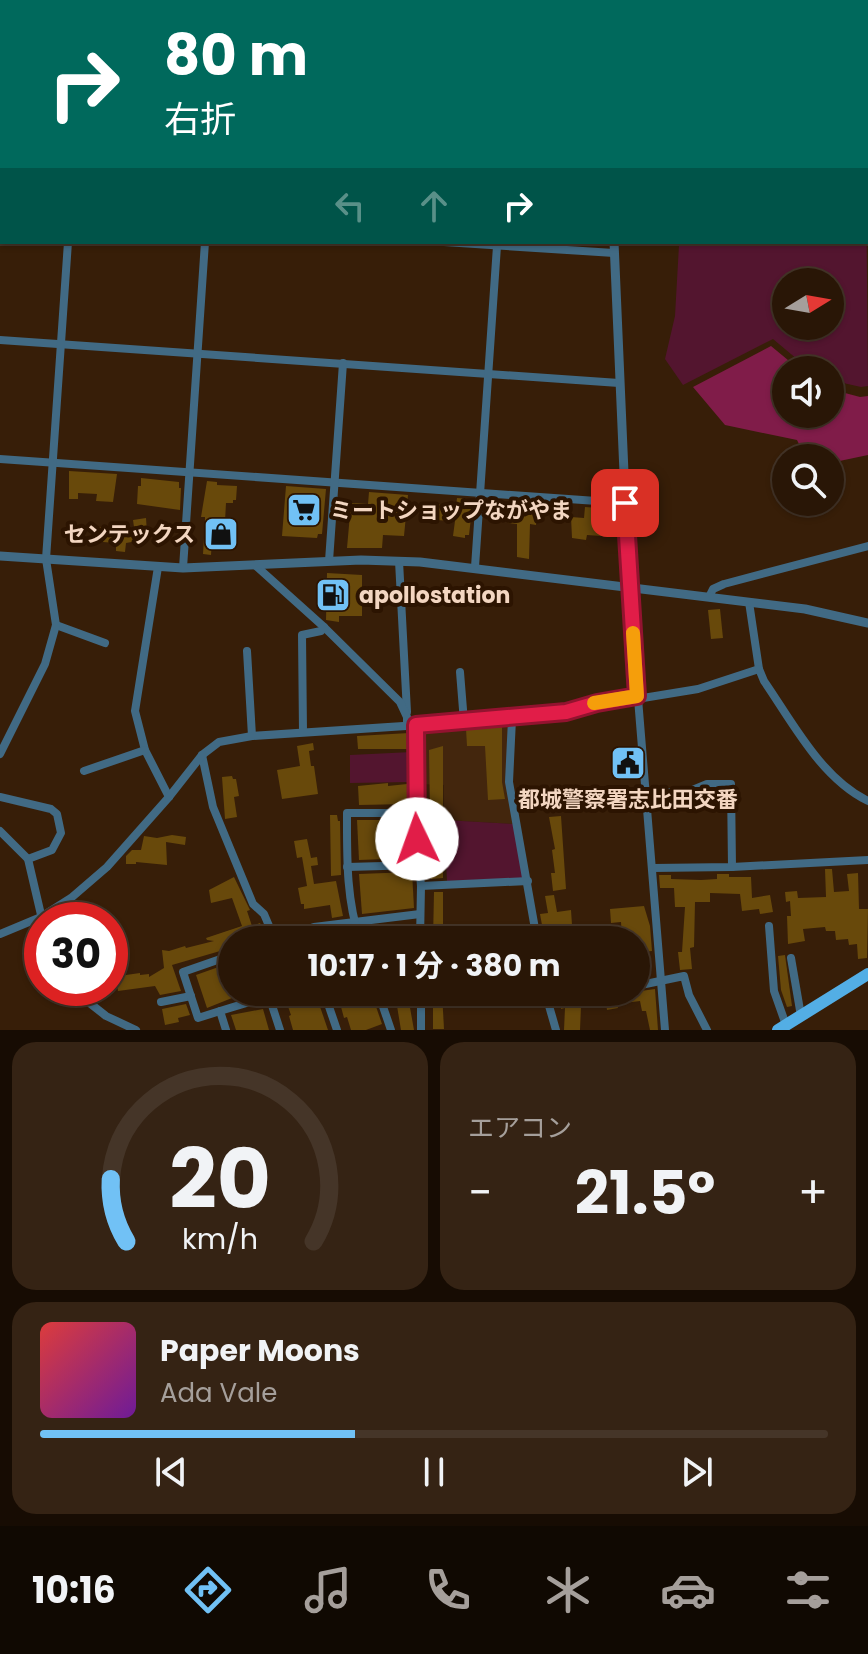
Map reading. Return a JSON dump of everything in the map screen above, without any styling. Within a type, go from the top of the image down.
[{"type":"main road","points":[[782,1028],[868,974]]},
{"type":"street","points":[[0,754],[45,664],[56,625],[46,559],[68,244]]},
{"type":"street","points":[[183,568],[205,244]]},
{"type":"street","points":[[470,244],[614,248],[629,588],[665,1030]]},
{"type":"street","points":[[475,567],[497,246]]},
{"type":"street","points":[[0,340],[619,383]]},
{"type":"street","points":[[329,561],[343,363]]},
{"type":"street","points":[[0,459],[625,503]]},
{"type":"street","points":[[709,597],[713,589],[724,584],[868,546]]},
{"type":"street","points":[[0,556],[183,568],[399,561],[475,567],[805,609],[868,623]]},
{"type":"street","points":[[399,561],[421,886],[420,926]]},
{"type":"street","points":[[256,566],[400,702],[410,723]]},
{"type":"street","points":[[158,567],[135,711],[145,750],[169,797]]},
{"type":"street","points":[[749,602],[759,669],[764,681],[829,770],[842,784],[868,801]]},
{"type":"street","points":[[56,625],[105,643]]},
{"type":"street","points":[[303,732],[302,635],[321,631],[324,627]]},
{"type":"street","points":[[247,651],[252,736]]},
{"type":"street","points":[[65,902],[107,867],[202,755],[219,742],[252,736],[410,723],[512,719],[566,712],[637,696],[643,698],[698,689],[759,669]]},
{"type":"street","points":[[460,672],[464,722]]},
{"type":"street","points":[[512,719],[509,782],[535,926]]},
{"type":"street","points":[[84,771],[145,750]]},
{"type":"street","points":[[202,755],[213,807],[253,904],[264,914],[269,926]]},
{"type":"street","points":[[645,794],[690,791],[707,784],[731,784],[732,867]]},
{"type":"street","points":[[0,797],[51,809],[57,814],[61,833],[52,850],[28,859]]},
{"type":"street","points":[[355,926],[347,867],[347,813],[415,813]]},
{"type":"street","points":[[0,831],[28,859],[38,902]]},
{"type":"street","points":[[653,868],[868,860]]},
{"type":"street","points":[[347,867],[419,865]]},
{"type":"street","points":[[421,886],[528,881]]},
{"type":"street","points":[[328,926],[420,914]]},
{"type":"street","points":[[0,934],[24,925]]},
{"type":"street","points":[[769,926],[774,991],[782,1028]]},
{"type":"street","points":[[791,958],[801,1016]]},
{"type":"street","points":[[218,960],[183,972],[198,1018],[234,1006]]},
{"type":"street","points":[[650,983],[684,976],[689,995],[707,1030]]},
{"type":"street","points":[[161,1002],[191,996]]},
{"type":"street","points":[[93,1006],[106,1016],[136,1030]]},
{"type":"street","points":[[272,1006],[280,1030]]},
{"type":"street","points":[[329,1006],[337,1030]]},
{"type":"street","points":[[383,1006],[391,1030]]},
{"type":"street","points":[[421,1006],[421,1030]]},
{"type":"street","points":[[549,1006],[556,1030]]},
{"type":"street","points":[[220,1011],[226,1030]]},
{"type":"shaded area","points":[[867,244],[868,386],[844,383],[844,356],[793,356],[774,340],[844,340],[844,268],[772,268],[772,340],[683,385],[665,359],[675,316],[679,245]]},
{"type":"shaded area","points":[[771,346],[783,356],[772,356],[772,428],[844,428],[844,393],[868,396],[868,455],[844,460],[844,444],[799,444],[797,440],[725,425],[693,387]]},
{"type":"shaded area","points":[[508,722],[507,785],[514,824],[444,820],[444,785],[419,784],[421,727]]},
{"type":"shaded area","points":[[412,752],[410,782],[350,783],[350,755]]},
{"type":"shaded area","points":[[444,820],[514,824],[525,876],[447,881]]},
{"type":"building","points":[[69,471],[117,474],[113,502],[96,501],[97,494],[78,493],[78,499],[69,499]]},
{"type":"building","points":[[141,478],[179,482],[180,510],[137,504]]},
{"type":"building","points":[[207,481],[237,486],[236,500],[226,503],[224,540],[212,539],[211,555],[203,554],[205,517],[201,517]]},
{"type":"building","name":"ミートショップながやま","points":[[286,486],[326,489],[322,534],[318,534],[317,538],[282,536]]},
{"type":"building","points":[[369,492],[408,495],[404,536],[383,535],[382,548],[347,548],[351,503],[368,504]]},
{"type":"building","points":[[457,498],[470,499],[468,509],[472,509],[469,535],[465,538],[453,536],[455,521],[435,520],[436,504],[456,506]]},
{"type":"building","points":[[491,501],[527,506],[527,503],[538,504],[536,525],[530,524],[529,559],[517,557],[517,524],[508,523],[508,517],[490,515]]},
{"type":"building","points":[[585,507],[614,509],[613,524],[602,523],[601,536],[587,535],[586,540],[572,538],[571,517],[584,518]]},
{"type":"building","points":[[146,518],[147,533],[142,535],[149,535],[149,539],[126,543],[125,552],[116,551],[116,543],[103,542],[104,536],[94,535],[95,527],[111,528],[110,533],[135,534],[133,520]]},
{"type":"building","points":[[327,573],[362,575],[362,616],[339,616],[339,622],[326,620]]},
{"type":"building","points":[[720,609],[723,638],[711,639],[708,610]]},
{"type":"building","points":[[502,727],[505,799],[488,800],[485,746],[467,746],[466,729]]},
{"type":"building","points":[[409,733],[409,749],[358,749],[357,736]]},
{"type":"building","points":[[313,743],[314,750],[309,751],[318,794],[282,799],[277,770],[300,766],[297,746]]},
{"type":"building","points":[[443,746],[443,878],[431,879],[429,750]]},
{"type":"building","points":[[232,776],[236,779],[239,796],[234,797],[237,817],[225,819],[222,777]]},
{"type":"building","points":[[388,783],[388,786],[407,784],[408,804],[359,805],[358,786]]},
{"type":"building","points":[[330,815],[337,815],[340,821],[341,875],[331,876]]},
{"type":"building","points":[[561,816],[566,889],[553,891],[551,873],[555,873],[552,850],[555,849],[549,817]]},
{"type":"building","points":[[357,820],[409,820],[412,858],[359,860]]},
{"type":"building","points":[[172,835],[186,837],[185,845],[166,842],[167,865],[126,864],[126,856],[132,850],[141,850],[144,836],[157,838]]},
{"type":"building","points":[[307,839],[311,858],[317,857],[318,865],[311,866],[314,884],[336,881],[343,916],[332,918],[330,905],[304,909],[304,904],[301,904],[298,888],[307,886],[302,857],[297,858],[294,841]]},
{"type":"building","points":[[825,869],[832,869],[834,892],[849,891],[847,874],[858,873],[859,909],[868,909],[867,958],[858,959],[857,944],[849,945],[848,939],[836,940],[835,931],[826,931],[825,927],[803,929],[805,941],[788,944],[787,916],[791,916],[790,901],[786,902],[785,892],[797,891],[798,898],[826,897]]},
{"type":"building","points":[[412,872],[414,908],[362,914],[359,874]]},
{"type":"building","points":[[717,874],[751,877],[752,898],[770,895],[773,912],[760,914],[759,909],[742,911],[740,894],[710,893],[710,902],[695,902],[694,947],[690,948],[692,969],[680,970],[678,952],[682,952],[685,907],[675,907],[674,888],[660,888],[659,875],[671,875],[671,879],[701,880],[717,879]]},
{"type":"building","points":[[234,877],[250,910],[247,911],[252,926],[242,926],[232,898],[211,903],[209,890]]},
{"type":"building","points":[[434,892],[443,892],[443,926],[433,926]]},
{"type":"building","points":[[554,895],[557,912],[571,910],[572,926],[542,925],[540,914],[548,913],[545,896]]},
{"type":"building","points":[[644,906],[650,926],[611,923],[610,909]]},
{"type":"building","points":[[218,934],[218,952],[172,965],[181,991],[160,995],[155,986],[128,990],[128,975],[140,973],[149,974],[149,977],[164,968],[162,950],[214,941],[206,938]]},
{"type":"building","points":[[785,955],[792,1006],[787,1007],[781,990],[778,956]]},
{"type":"building","points":[[218,967],[218,1004],[207,1008],[196,975]]},
{"type":"building","points":[[655,989],[658,1030],[650,1030],[646,1011],[642,1011],[641,1006],[650,1006],[650,990]]},
{"type":"building","points":[[186,1004],[190,1015],[178,1018],[179,1022],[165,1025],[162,1009]]},
{"type":"building","points":[[288,1006],[320,1006],[328,1030],[293,1030]]},
{"type":"building","points":[[341,1006],[376,1006],[382,1024],[366,1030],[351,1030],[347,1017],[344,1018]]},
{"type":"building","points":[[397,1006],[410,1006],[414,1030],[401,1030]]},
{"type":"building","points":[[433,1006],[443,1006],[444,1029],[433,1029]]},
{"type":"building","points":[[561,1006],[581,1006],[580,1030],[564,1030],[565,1008],[561,1009]]},
{"type":"building","points":[[263,1009],[269,1030],[236,1030],[231,1015]]},
{"type":"slow traffic","points":[[594,703],[637,696],[633,633]]},
{"type":"place","name":"ミートショップながやま","points":[[304,510]]},
{"type":"place","name":"センテックス","points":[[221,534]]},
{"type":"place","name":"apollostation","points":[[333,595]]},
{"type":"place","name":"都城警察署志比田交番","points":[[628,763]]},
{"type":"route","points":[[417,839],[416,725],[566,712],[637,696],[625,503]]}]
